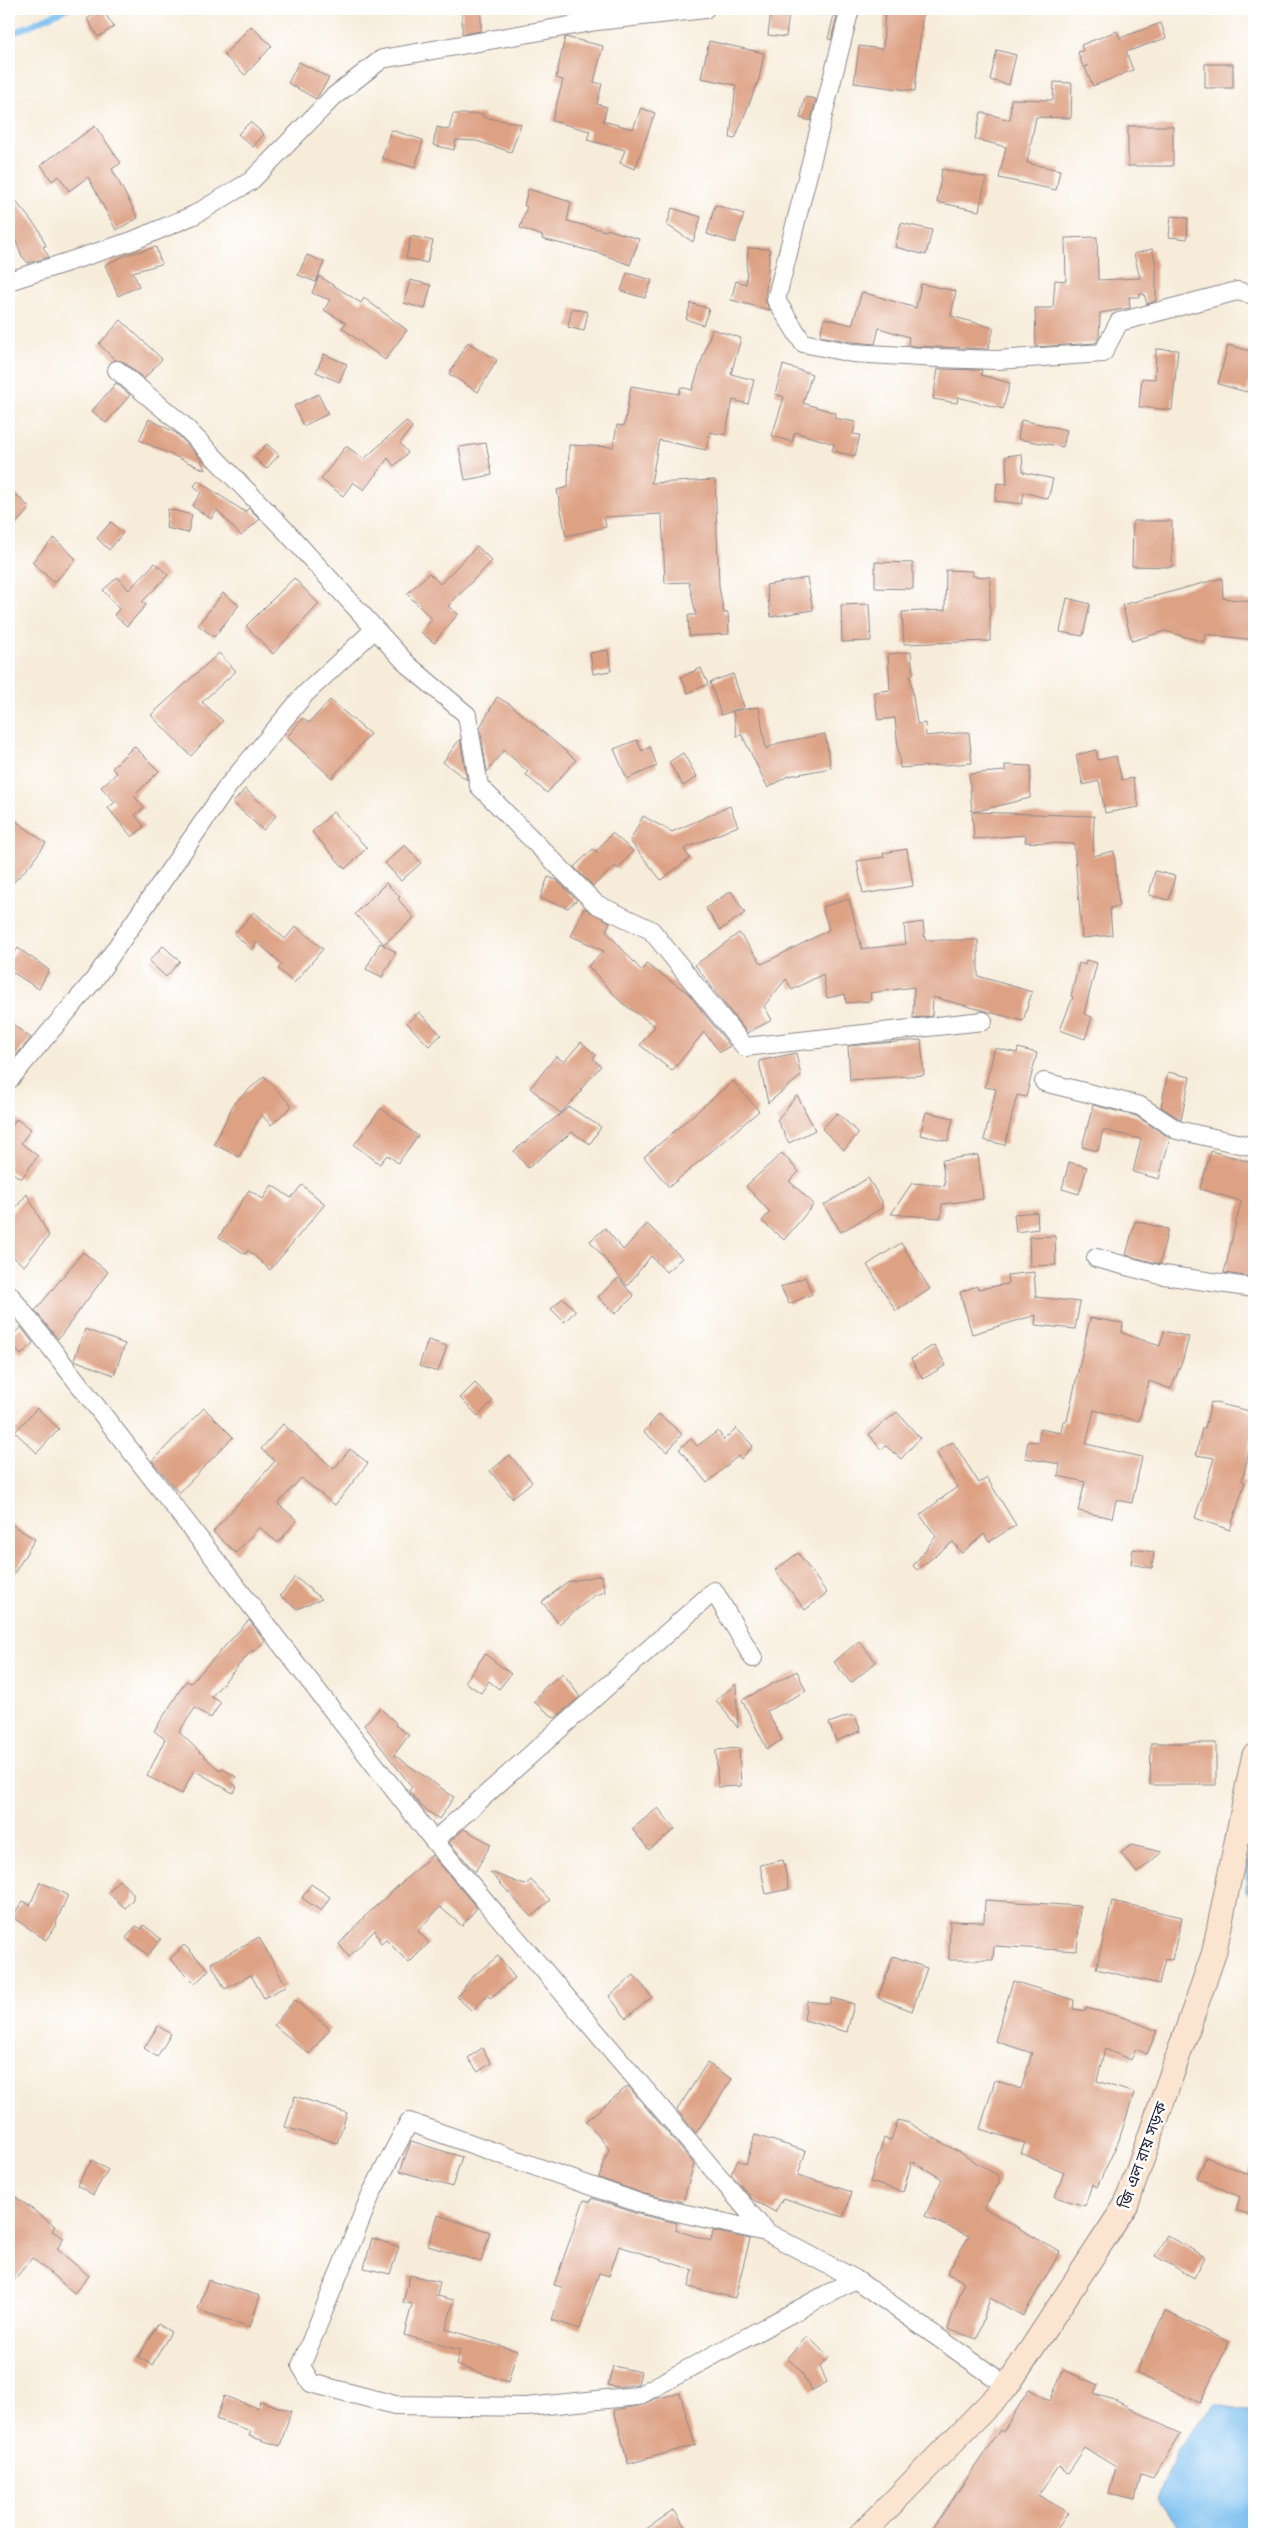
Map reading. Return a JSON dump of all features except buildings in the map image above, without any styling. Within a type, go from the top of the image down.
[{"type":"main road","name":"জি এল রায় সড়ক","points":[[862,2534],[1007,2386],[1126,2206],[1214,1953],[1254,1756]]},
{"type":"street","points":[[9,281],[132,241],[202,210],[251,181],[333,97],[382,59],[597,21],[705,9]]},
{"type":"street","points":[[850,9],[776,300],[803,342],[852,353],[938,358],[997,360],[1103,353],[1119,322],[1237,291],[1254,295]]},
{"type":"street","points":[[117,370],[184,425],[283,528],[408,665],[467,715],[479,786],[596,904],[651,930],[745,1047],[982,1021]]},
{"type":"street","points":[[9,1080],[94,980],[228,786],[305,694],[375,629]]},
{"type":"street","points":[[1044,1082],[1140,1106],[1176,1130],[1254,1147]]},
{"type":"street","points":[[1096,1258],[1157,1274],[1254,1288]]},
{"type":"street","points":[[9,1294],[434,1841],[766,2232]]},
{"type":"street","points":[[434,1841],[714,1591],[753,1658]]},
{"type":"street","points":[[855,2279],[638,2396],[526,2407],[395,2405],[310,2383],[301,2366],[372,2192],[409,2122],[642,2204],[766,2232],[855,2279],[1007,2386]]},
{"type":"water","points":[[1254,1856],[1254,1898],[1246,1891],[1247,1861]]},
{"type":"water","points":[[1214,2404],[1254,2410],[1254,2534],[1192,2534],[1182,2530],[1157,2500],[1177,2451]]},
{"type":"waterway","points":[[9,35],[66,9]]}]
